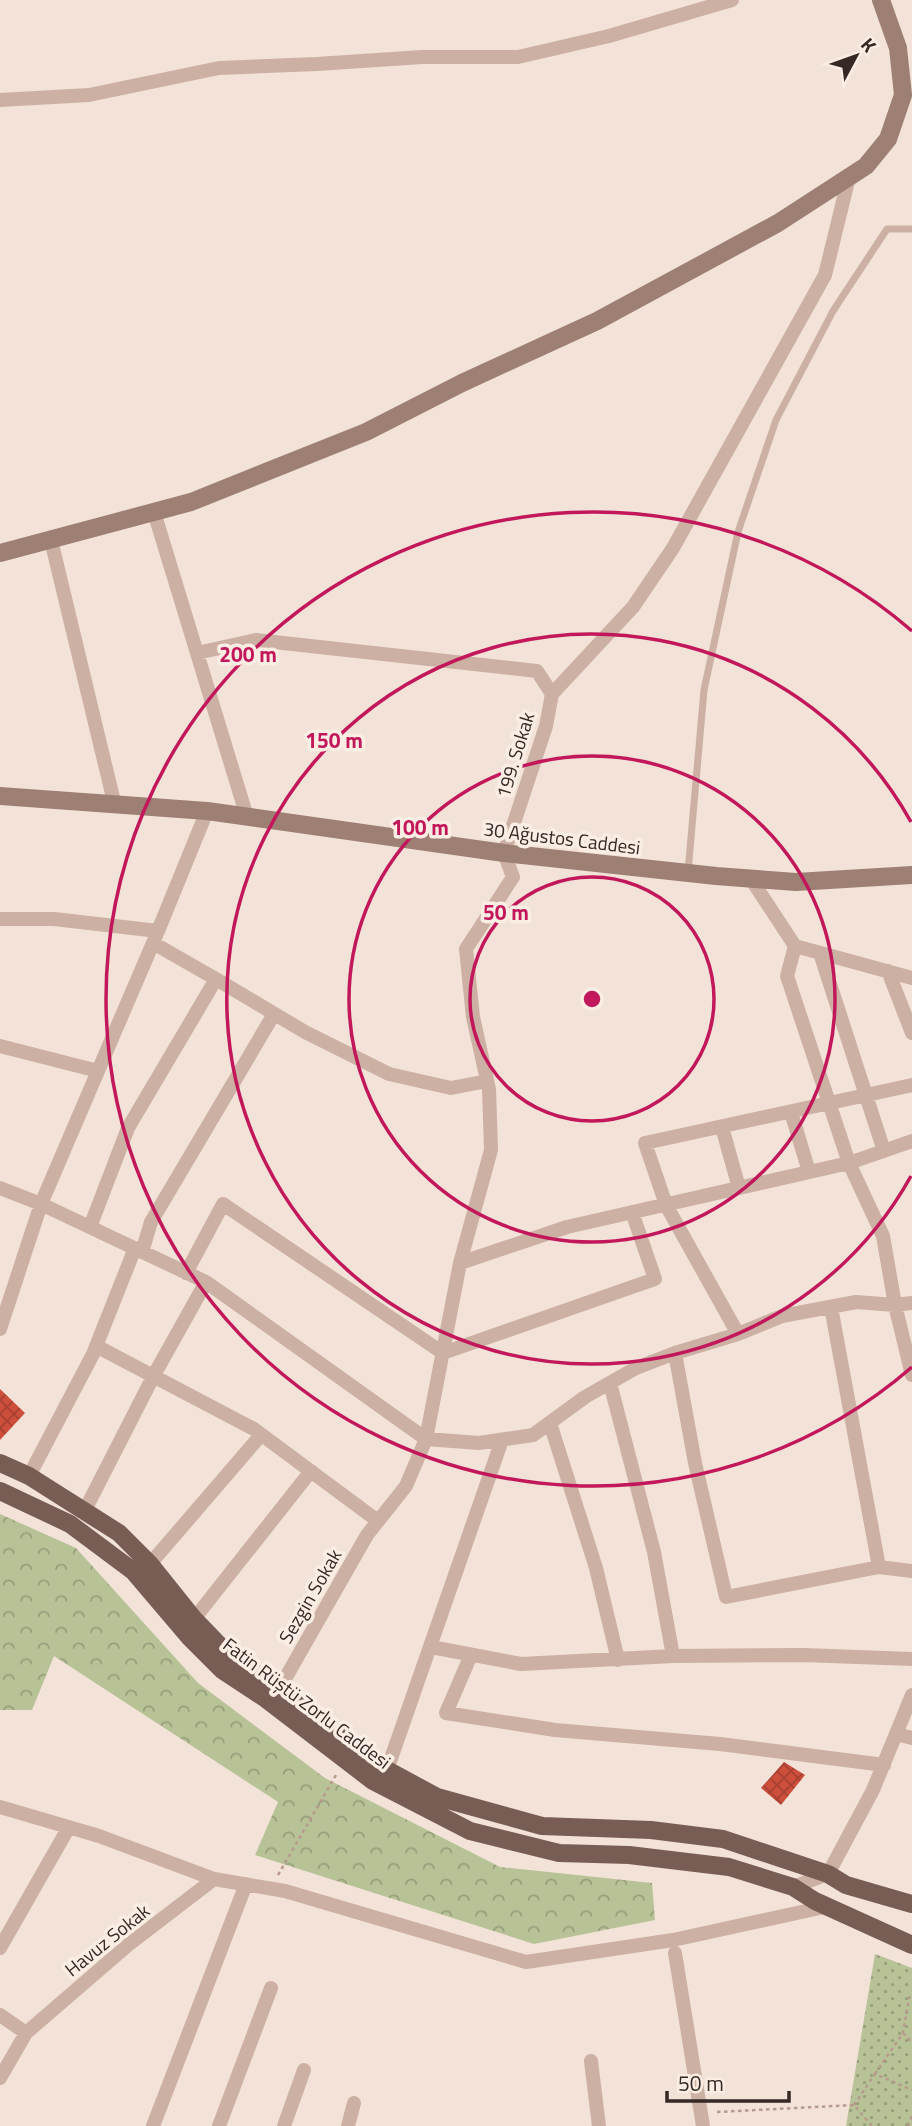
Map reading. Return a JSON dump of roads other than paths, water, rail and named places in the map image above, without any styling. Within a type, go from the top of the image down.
[{"type":"main road","name":"Fatin Rüştü Zorlu Caddesi","points":[[0,1463],[29,1476],[119,1532],[223,1649],[387,1770],[437,1797],[542,1826],[651,1830],[723,1839],[828,1874],[846,1885],[912,1904]]},
{"type":"main road","name":"Fatin Rüştü Zorlu Caddesi","points":[[0,1491],[70,1524],[133,1571],[190,1638],[222,1670],[266,1699],[373,1781],[470,1831],[559,1853],[629,1855],[729,1867],[793,1887],[815,1901],[912,1945]]},
{"type":"street","points":[[0,100],[89,94],[219,68],[422,57],[518,57],[610,36],[732,0]]},
{"type":"street","points":[[0,553],[191,502],[366,432],[462,383],[597,321],[778,223],[866,166],[888,139],[904,94],[898,48],[881,0]]},
{"type":"street","points":[[552,694],[633,607],[673,548],[825,275],[849,177]]},
{"type":"street","points":[[154,512],[247,817]]},
{"type":"street","points":[[51,540],[115,806]]},
{"type":"street","name":"199. Sokak","points":[[197,653],[256,640],[537,671],[552,694],[546,726],[504,853]]},
{"type":"street","name":"30 Ağustos Caddesi","points":[[0,796],[207,811],[504,853],[751,879],[796,882],[912,875]]},
{"type":"street","points":[[0,1329],[41,1203],[156,937],[207,811]]},
{"type":"street","name":"Sezgin Sokak","points":[[278,1691],[367,1535],[406,1486],[426,1439],[460,1263],[491,1150],[487,1081],[473,1017],[466,948],[513,877],[504,853]]},
{"type":"street","points":[[751,879],[795,946],[912,978]]},
{"type":"street","points":[[0,919],[54,919],[156,937],[216,979],[274,1014],[389,1074],[451,1088],[487,1081]]},
{"type":"street","points":[[795,946],[787,976],[849,1163],[883,1236],[895,1305],[912,1375]]},
{"type":"street","points":[[820,953],[884,1151]]},
{"type":"street","points":[[888,971],[912,1033]]},
{"type":"street","points":[[90,1227],[128,1128],[216,979]]},
{"type":"street","points":[[29,1476],[96,1346],[151,1222],[274,1014]]},
{"type":"street","points":[[0,1046],[99,1071]]},
{"type":"street","points":[[738,1334],[666,1205],[645,1143],[912,1085]]},
{"type":"street","points":[[790,1112],[809,1172]]},
{"type":"street","points":[[722,1127],[738,1188]]},
{"type":"street","points":[[460,1263],[567,1227],[849,1163],[912,1141]]},
{"type":"street","points":[[0,1188],[41,1203],[206,1282],[426,1439],[479,1443],[533,1435],[585,1397],[636,1368],[675,1353],[738,1334],[782,1316],[856,1302],[895,1305],[912,1303]]},
{"type":"street","points":[[186,1273],[223,1204],[443,1353],[654,1279],[632,1213]]},
{"type":"street","points":[[85,1510],[154,1375],[206,1282]]},
{"type":"street","points":[[831,1307],[879,1567]]},
{"type":"street","points":[[96,1346],[261,1435],[378,1521]]},
{"type":"street","points":[[675,1353],[695,1463],[726,1597],[879,1567],[912,1571]]},
{"type":"street","points":[[610,1383],[654,1552],[673,1656]]},
{"type":"street","points":[[550,1423],[596,1568],[618,1660]]},
{"type":"street","points":[[150,1564],[261,1435]]},
{"type":"street","points":[[387,1770],[502,1440]]},
{"type":"street","points":[[194,1619],[311,1471]]},
{"type":"street","points":[[430,1647],[521,1664],[673,1656],[803,1655],[912,1659]]},
{"type":"street","points":[[471,1655],[446,1713],[555,1730],[720,1744],[884,1765]]},
{"type":"street","points":[[793,1887],[828,1874],[873,1790],[912,1695]]},
{"type":"street","points":[[896,1734],[912,1738]]},
{"type":"street","points":[[0,1807],[69,1827],[214,1879],[270,1888],[526,1962],[673,1940],[829,1906]]},
{"type":"street","points":[[0,1948],[69,1827]]},
{"type":"street","name":"Havuz Sokak","points":[[26,2032],[128,1945],[214,1879]]},
{"type":"street","points":[[153,2126],[246,1884]]},
{"type":"street","points":[[676,1953],[703,2120]]},
{"type":"street","points":[[219,2126],[271,1988]]},
{"type":"street","points":[[0,2015],[26,2032],[0,2078]]},
{"type":"street","points":[[591,2061],[599,2126]]},
{"type":"street","points":[[284,2126],[304,2070]]},
{"type":"street","points":[[348,2126],[354,2103]]},
{"type":"lane","points":[[688,873],[704,690],[738,533],[776,420],[833,311],[887,229],[912,229]]}]
